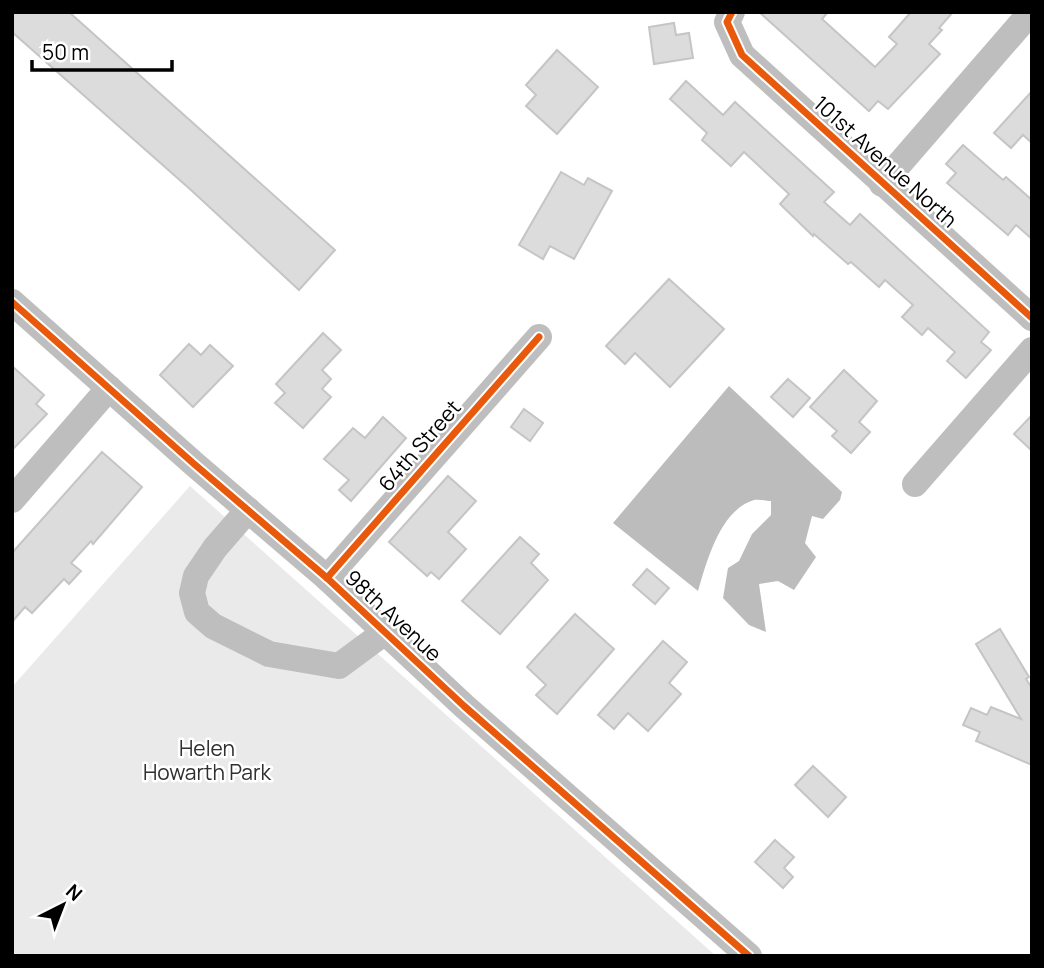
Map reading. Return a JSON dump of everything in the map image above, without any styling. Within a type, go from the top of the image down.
[{"type":"street","points":[[882,184],[1031,12]]},
{"type":"street","name":"101st Avenue North","points":[[730,17],[742,55],[1032,318]]},
{"type":"street","name":"98th Avenue","points":[[12,302],[327,578],[464,706],[749,956]]},
{"type":"street","name":"64th Street","points":[[327,578],[539,338]]},
{"type":"street","points":[[915,484],[1032,350]]},
{"type":"street","points":[[12,500],[109,388]]},
{"type":"street","points":[[247,510],[196,576],[192,593],[197,612],[213,626],[269,654],[339,666],[385,632]]},
{"type":"green space","name":"Helen Howarth Park","points":[[190,486],[716,956],[12,956],[12,687]]},
{"type":"shaded area","points":[[729,386],[842,492],[840,500],[823,519],[812,516],[805,543],[816,557],[794,590],[778,581],[759,584],[766,632],[749,625],[723,598],[728,568],[739,561],[752,534],[771,515],[771,501],[754,500],[732,514],[717,538],[698,591],[613,523]]},
{"type":"building","points":[[12,12],[69,12],[335,250],[299,290],[191,190],[12,32]]},
{"type":"building","points":[[759,12],[828,12],[822,19],[875,67],[897,44],[889,37],[911,12],[953,12],[929,44],[940,54],[888,109],[878,101],[869,111]]},
{"type":"building","points":[[674,23],[676,35],[689,33],[693,58],[654,64],[649,27]]},
{"type":"building","points":[[557,50],[598,87],[557,134],[526,106],[536,95],[526,85]]},
{"type":"building","points":[[686,81],[723,115],[735,102],[834,192],[824,202],[850,225],[860,214],[989,332],[981,342],[991,350],[966,378],[947,361],[955,352],[928,328],[922,335],[902,317],[913,305],[885,280],[879,287],[851,262],[848,264],[814,234],[813,236],[780,204],[789,194],[744,152],[731,166],[702,140],[707,133],[670,99]]},
{"type":"building","points":[[1032,91],[1032,143],[1023,135],[1011,148],[994,133]]},
{"type":"building","points":[[963,145],[1003,180],[1006,177],[1032,200],[1032,239],[1016,225],[1008,235],[947,183],[956,173],[946,164]]},
{"type":"building","points":[[561,172],[584,185],[588,178],[612,191],[574,259],[550,246],[543,259],[519,245]]},
{"type":"building","points":[[669,279],[724,329],[670,387],[635,353],[625,364],[606,346]]},
{"type":"building","points":[[323,333],[341,350],[322,370],[331,379],[322,389],[331,397],[303,428],[275,403],[285,393],[276,384]]},
{"type":"building","points":[[189,344],[201,355],[210,345],[233,366],[193,407],[160,375]]},
{"type":"building","points":[[12,366],[44,395],[36,404],[47,414],[12,450]]},
{"type":"building","points":[[844,370],[877,401],[859,422],[870,432],[851,453],[832,436],[837,431],[810,407]]},
{"type":"building","points":[[788,379],[810,398],[793,417],[771,397]]},
{"type":"building","points":[[524,409],[543,423],[530,441],[511,427]]},
{"type":"building","points":[[1032,415],[1032,451],[1014,434]]},
{"type":"building","points":[[383,417],[406,438],[351,501],[339,490],[349,480],[324,459],[353,428],[365,438]]},
{"type":"building","points":[[102,452],[142,487],[93,544],[91,541],[71,563],[81,571],[69,584],[64,579],[32,613],[25,607],[12,622],[12,553]]},
{"type":"building","points":[[448,476],[476,501],[448,532],[466,549],[439,579],[431,572],[427,576],[389,542]]},
{"type":"building","points":[[520,537],[539,554],[531,563],[548,580],[500,634],[462,601]]},
{"type":"building","points":[[647,569],[669,588],[655,604],[633,585]]},
{"type":"building","points":[[575,614],[614,649],[557,714],[536,695],[546,685],[527,667]]},
{"type":"building","points":[[1000,629],[1029,677],[1026,679],[1032,688],[1032,765],[976,741],[980,732],[963,725],[971,708],[987,715],[991,707],[1021,719],[976,644]]},
{"type":"building","points":[[663,641],[687,662],[669,683],[681,694],[648,731],[628,713],[614,729],[598,715]]},
{"type":"building","points":[[813,766],[846,797],[828,817],[795,785]]},
{"type":"building","points":[[775,840],[794,857],[784,868],[793,877],[783,888],[755,862]]},
{"type":"cycle path","points":[[732,12],[727,22],[742,55],[1032,318]]},
{"type":"cycle path","points":[[12,302],[327,578],[464,706],[749,956]]},
{"type":"cycle path","points":[[327,578],[539,337]]}]
